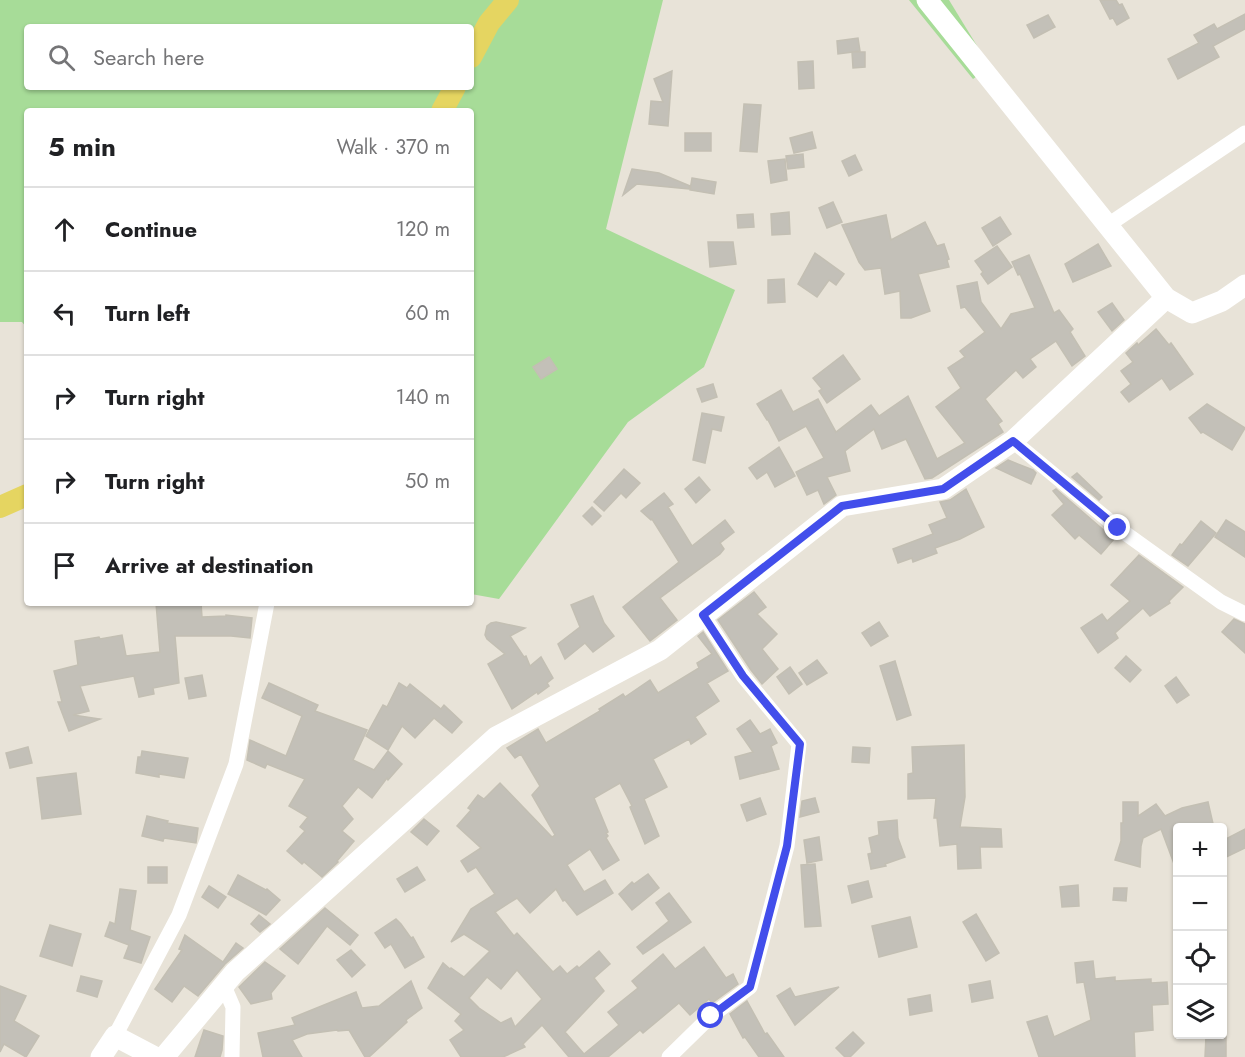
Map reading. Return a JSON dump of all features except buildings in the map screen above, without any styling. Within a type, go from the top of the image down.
[{"type":"main road","points":[[474,51],[489,23],[508,0]]},
{"type":"main road","points":[[444,108],[453,90]]},
{"type":"main road","points":[[0,507],[24,496]]},
{"type":"street","points":[[927,0],[1166,298],[1192,313],[1222,301],[1245,285]]},
{"type":"street","points":[[1108,225],[1245,133]]},
{"type":"street","points":[[164,1057],[244,964],[496,737],[660,650],[842,506],[943,489],[1013,441],[1166,298]]},
{"type":"street","points":[[1013,441],[1118,528],[1221,602],[1245,615]]},
{"type":"street","points":[[101,1057],[115,1036],[179,915],[236,764],[266,606]]},
{"type":"street","points":[[669,1057],[711,1016],[750,987],[787,846],[800,744],[743,676],[703,615]]},
{"type":"street","points":[[224,986],[233,1007],[232,1057]]},
{"type":"street","points":[[115,1036],[155,1057]]},
{"type":"green space","points":[[0,0],[663,0],[606,229],[735,290],[704,367],[628,422],[499,599],[474,595],[474,108],[24,108],[24,324],[22,322],[0,322]]},
{"type":"green space","points":[[909,0],[949,0],[990,67],[973,79]]},
{"type":"route","points":[[711,1016],[750,987],[787,846],[800,744],[743,676],[703,615],[842,506],[943,489],[1013,441],[1118,528]]}]
